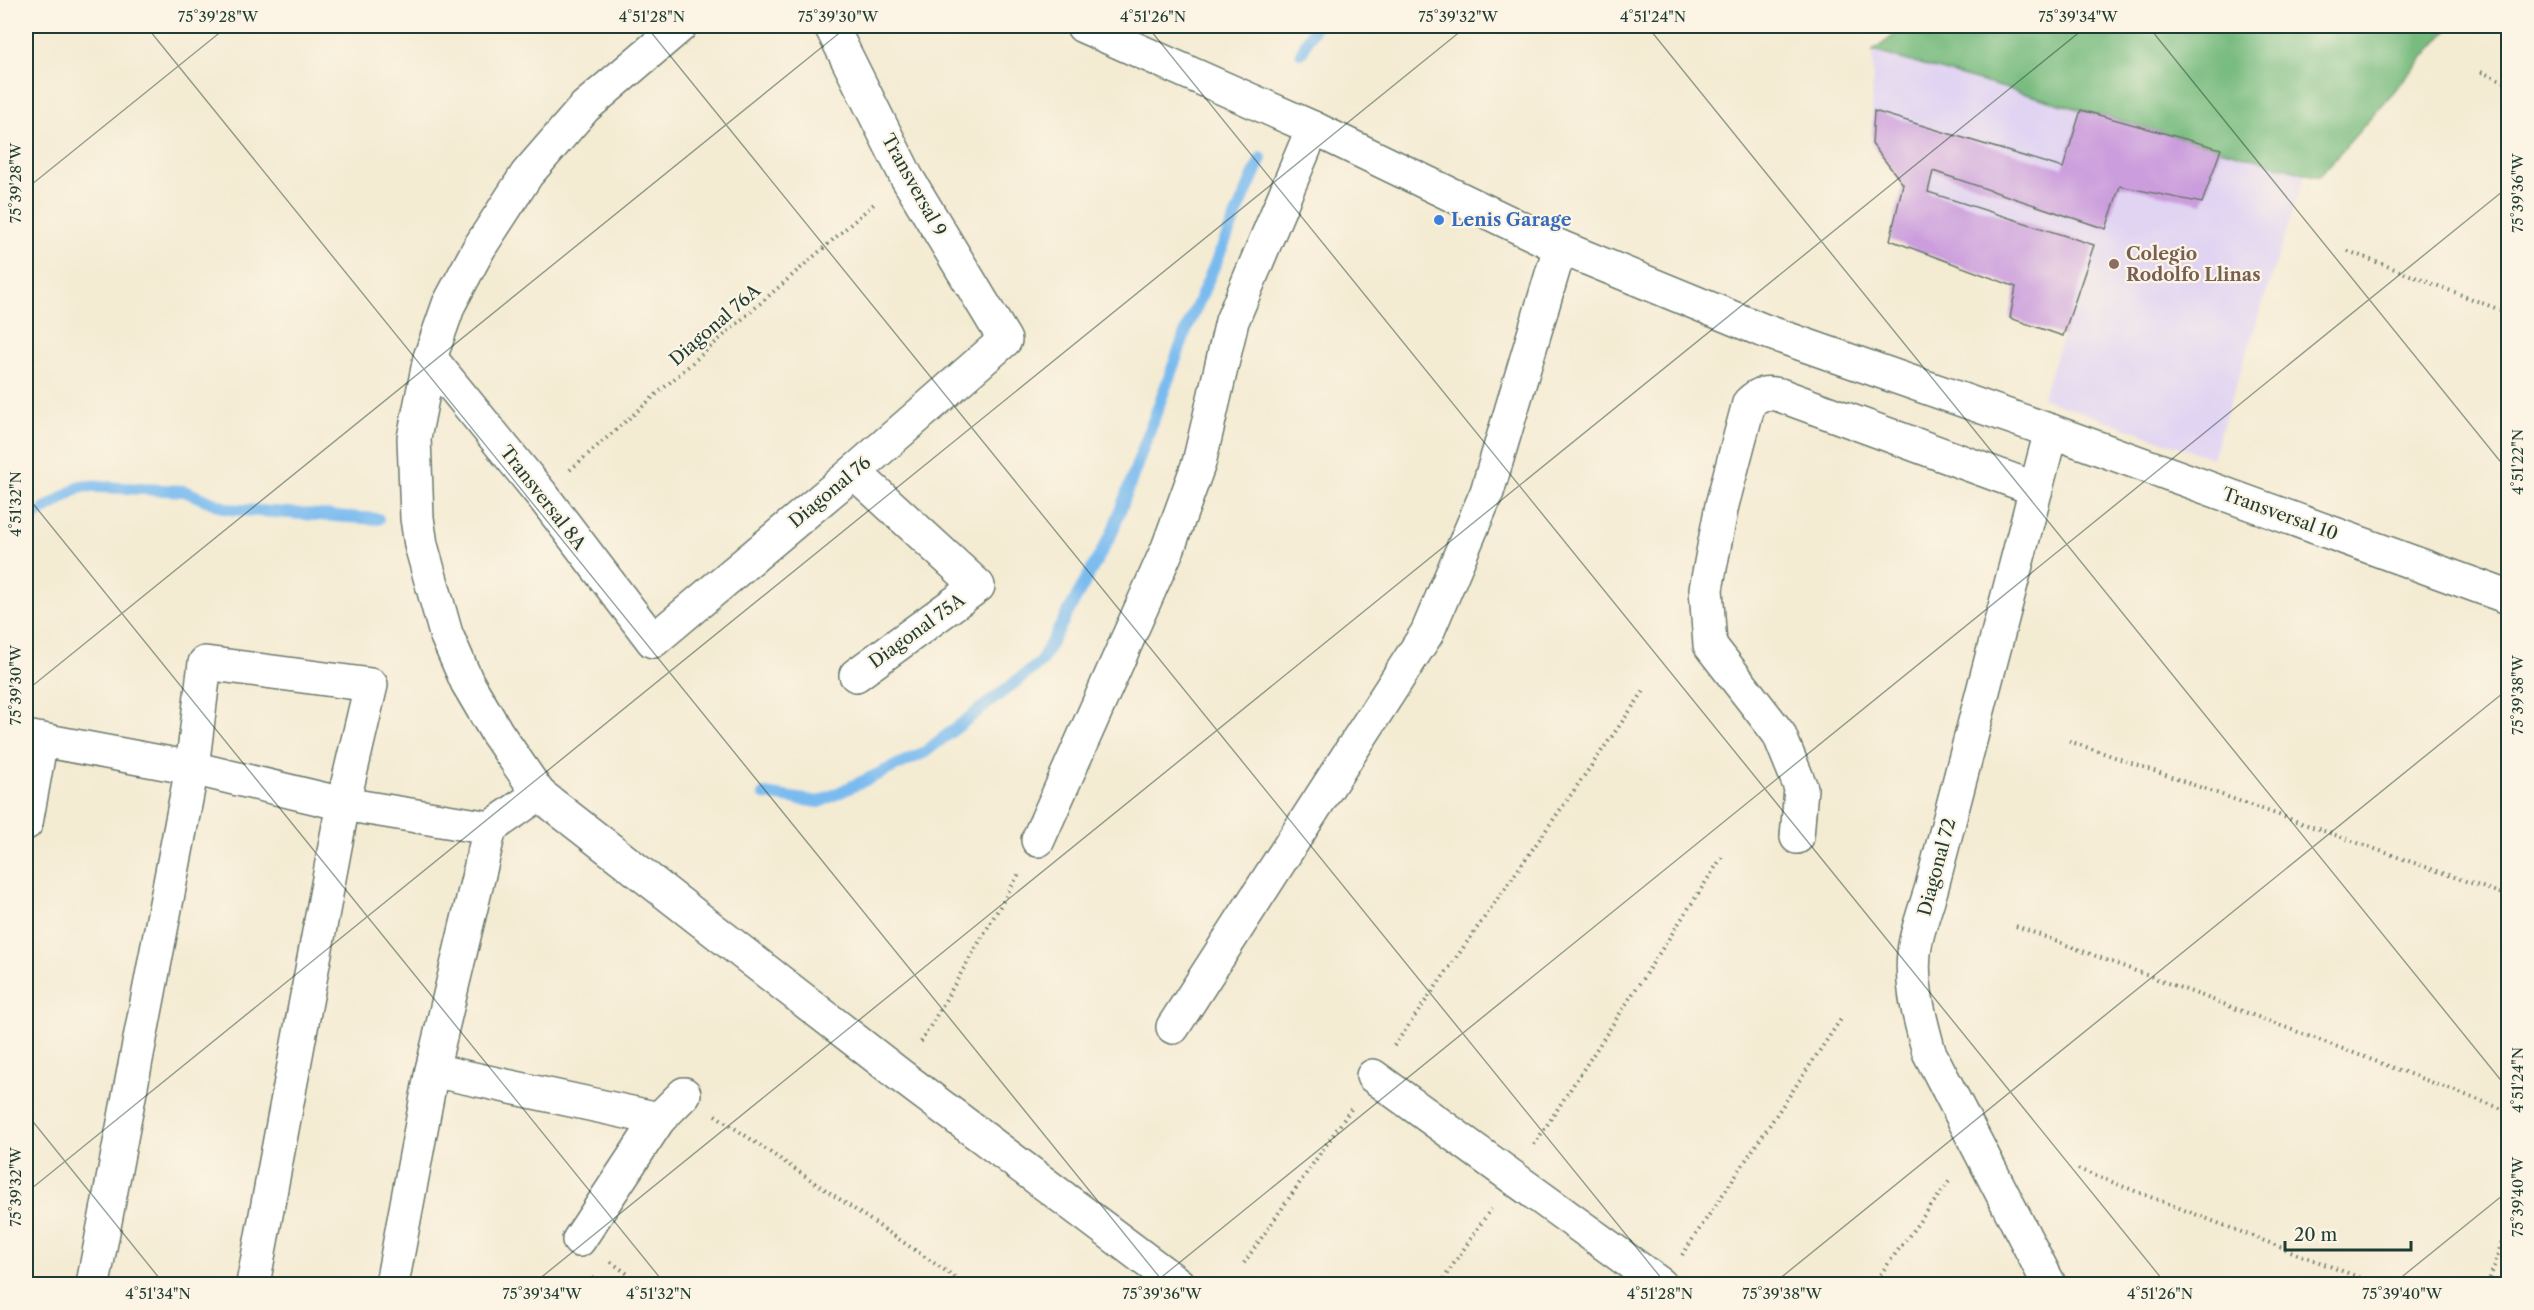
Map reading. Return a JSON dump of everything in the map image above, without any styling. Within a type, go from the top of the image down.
[{"type":"street","points":[[680,26],[585,107],[527,174],[479,248],[449,304],[430,358],[414,438],[417,518],[421,545],[446,634],[467,682],[497,733],[539,795],[901,1076],[1178,1284]]},
{"type":"street","name":"Transversal 9","points":[[831,26],[906,176],[1005,340]]},
{"type":"street","name":"Transversal 10","points":[[1083,26],[1313,128],[1560,247],[1762,330],[2051,431],[2508,597]]},
{"type":"street","points":[[1038,840],[1168,548],[1199,463],[1232,321],[1313,128]]},
{"type":"street","points":[[1173,1027],[1427,633],[1487,492],[1560,247]]},
{"type":"street","name":"Diagonal 76","points":[[653,641],[854,472],[1005,340]]},
{"type":"street","name":"Transversal 8A","points":[[430,358],[542,495],[653,641]]},
{"type":"street","points":[[1797,837],[1801,788],[1779,734],[1710,645],[1706,589],[1722,505],[1749,403],[1756,395],[1767,392],[1780,395],[2036,489]]},
{"type":"street","name":"Diagonal 72","points":[[2049,1284],[1929,1052],[1918,1013],[1914,980],[1916,941],[1932,890],[2051,431]]},
{"type":"street","name":"Diagonal 75A","points":[[854,472],[978,586],[856,675]]},
{"type":"street","points":[[93,1284],[192,768],[205,663],[371,685],[343,804],[253,1284]]},
{"type":"street","points":[[26,823],[33,739],[192,768],[343,804],[490,828]]},
{"type":"street","points":[[392,1284],[432,1070],[490,828],[539,795]]},
{"type":"street","points":[[432,1070],[659,1119]]},
{"type":"street","points":[[1373,1076],[1512,1178],[1667,1275]]},
{"type":"street","points":[[579,1239],[659,1119],[684,1094]]},
{"type":"path","points":[[2481,72],[2508,83]]},
{"type":"path","name":"Diagonal 76A","points":[[542,495],[906,176]]},
{"type":"path","points":[[2348,251],[2508,313]]},
{"type":"path","points":[[1244,1263],[1646,688]]},
{"type":"path","points":[[2069,741],[2508,896]]},
{"type":"path","points":[[901,1076],[1038,840]]},
{"type":"path","points":[[1440,1284],[1722,857]]},
{"type":"path","points":[[2016,926],[2508,1111]]},
{"type":"path","points":[[1667,1275],[1841,1019]]},
{"type":"path","points":[[684,1094],[965,1284]]},
{"type":"path","points":[[1873,1284],[1977,1146]]},
{"type":"path","points":[[2078,1168],[2376,1284]]},
{"type":"path","points":[[2488,1284],[2508,1224]]},
{"type":"shaded area","name":"Colegio Rodolfo Llinas","points":[[1873,51],[2081,110],[2325,114],[2212,458],[2042,398],[2063,336],[2010,318],[2016,287],[1890,240],[1903,184],[1872,144]]},
{"type":"green space","points":[[1907,26],[2451,26],[2319,177],[1873,51]]},
{"type":"building","name":"Colegio Rodolfo Llinas","points":[[2081,110],[2221,149],[2202,203],[2120,186],[2106,229],[1933,171],[1928,192],[2094,245],[2063,336],[2010,318],[2016,287],[1890,240],[1903,184],[1872,144],[1874,111],[2063,168]]},
{"type":"waterway","points":[[1301,53],[1315,26]]},
{"type":"waterway","points":[[764,794],[819,802],[925,752],[1040,663],[1112,533],[1186,331],[1261,158]]},
{"type":"waterway","points":[[26,521],[81,486],[184,491],[228,509],[378,519]]},
{"type":"place","name":"Lenis Garage","points":[[1439,220]]},
{"type":"place","name":"Colegio Rodolfo Llinas","points":[[2114,264]]}]
